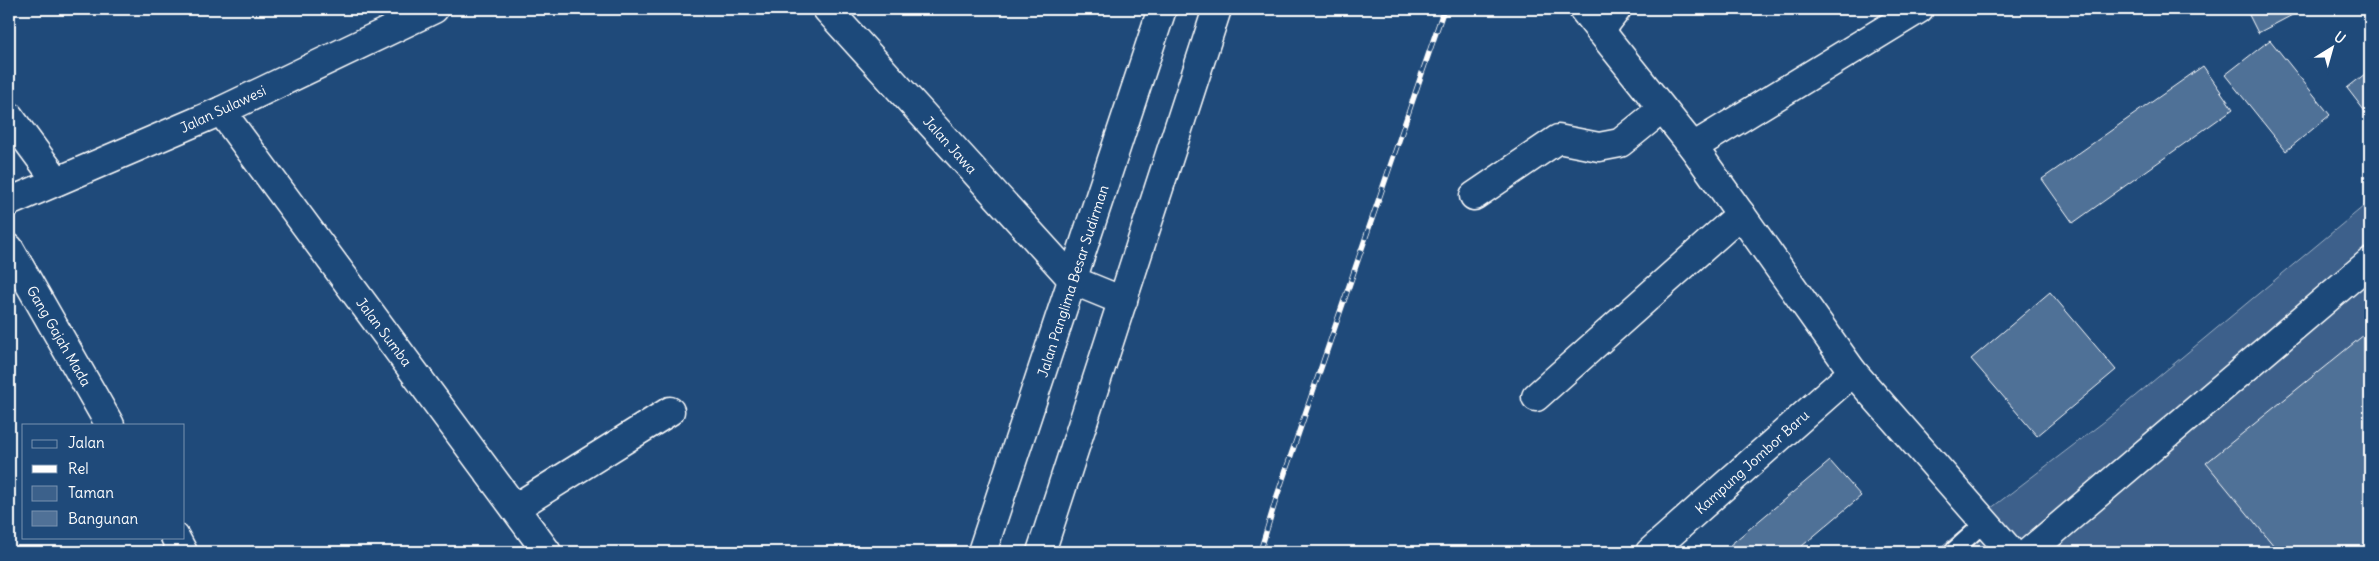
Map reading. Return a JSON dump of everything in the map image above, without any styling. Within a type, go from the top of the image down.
[{"type":"street","name":"Jalan Sulawesi","points":[[9,202],[221,111],[390,17],[434,9]]},
{"type":"street","name":"Jalan Jawa","points":[[826,9],[1074,281]]},
{"type":"street","name":"Jalan Panglima Besar Sudirman","points":[[982,552],[1074,281],[1162,9]]},
{"type":"street","points":[[1041,552],[1218,9]]},
{"type":"street","points":[[1583,9],[1693,147],[1853,372],[2011,552]]},
{"type":"street","points":[[1600,31],[1617,9]]},
{"type":"street","points":[[1693,147],[1919,9]]},
{"type":"street","points":[[1474,196],[1558,138],[1599,146],[1620,142],[1662,109]]},
{"type":"street","name":"Jalan Sumba","points":[[221,111],[547,552]]},
{"type":"street","points":[[9,116],[57,181]]},
{"type":"street","points":[[1536,397],[1741,214]]},
{"type":"street","name":"Gang Gajah Mada","points":[[9,248],[109,424]]},
{"type":"street","points":[[2029,552],[2370,262]]},
{"type":"street","points":[[1074,281],[1123,301]]},
{"type":"street","name":"Kampung Jombor Baru","points":[[1650,552],[1853,372]]},
{"type":"street","points":[[515,508],[670,411]]},
{"type":"street","points":[[176,538],[183,552]]},
{"type":"lane","points":[[1952,552],[1984,523]]},
{"type":"green space","points":[[2370,201],[2370,552],[1942,552],[1939,548],[2105,421]]},
{"type":"building","points":[[2246,9],[2299,9],[2300,11],[2258,33]]},
{"type":"building","points":[[2270,40],[2330,115],[2286,151],[2225,75]]},
{"type":"building","points":[[2203,66],[2233,109],[2073,223],[2042,179]]},
{"type":"building","points":[[2370,70],[2370,118],[2347,88]]},
{"type":"building","points":[[2050,292],[2116,370],[2037,436],[1971,359]]},
{"type":"building","points":[[2370,330],[2370,552],[2279,552],[2206,463]]},
{"type":"building","points":[[1830,461],[1861,496],[1795,552],[1723,551]]},
{"type":"railway","points":[[1260,552],[1277,496],[1444,9]]}]
